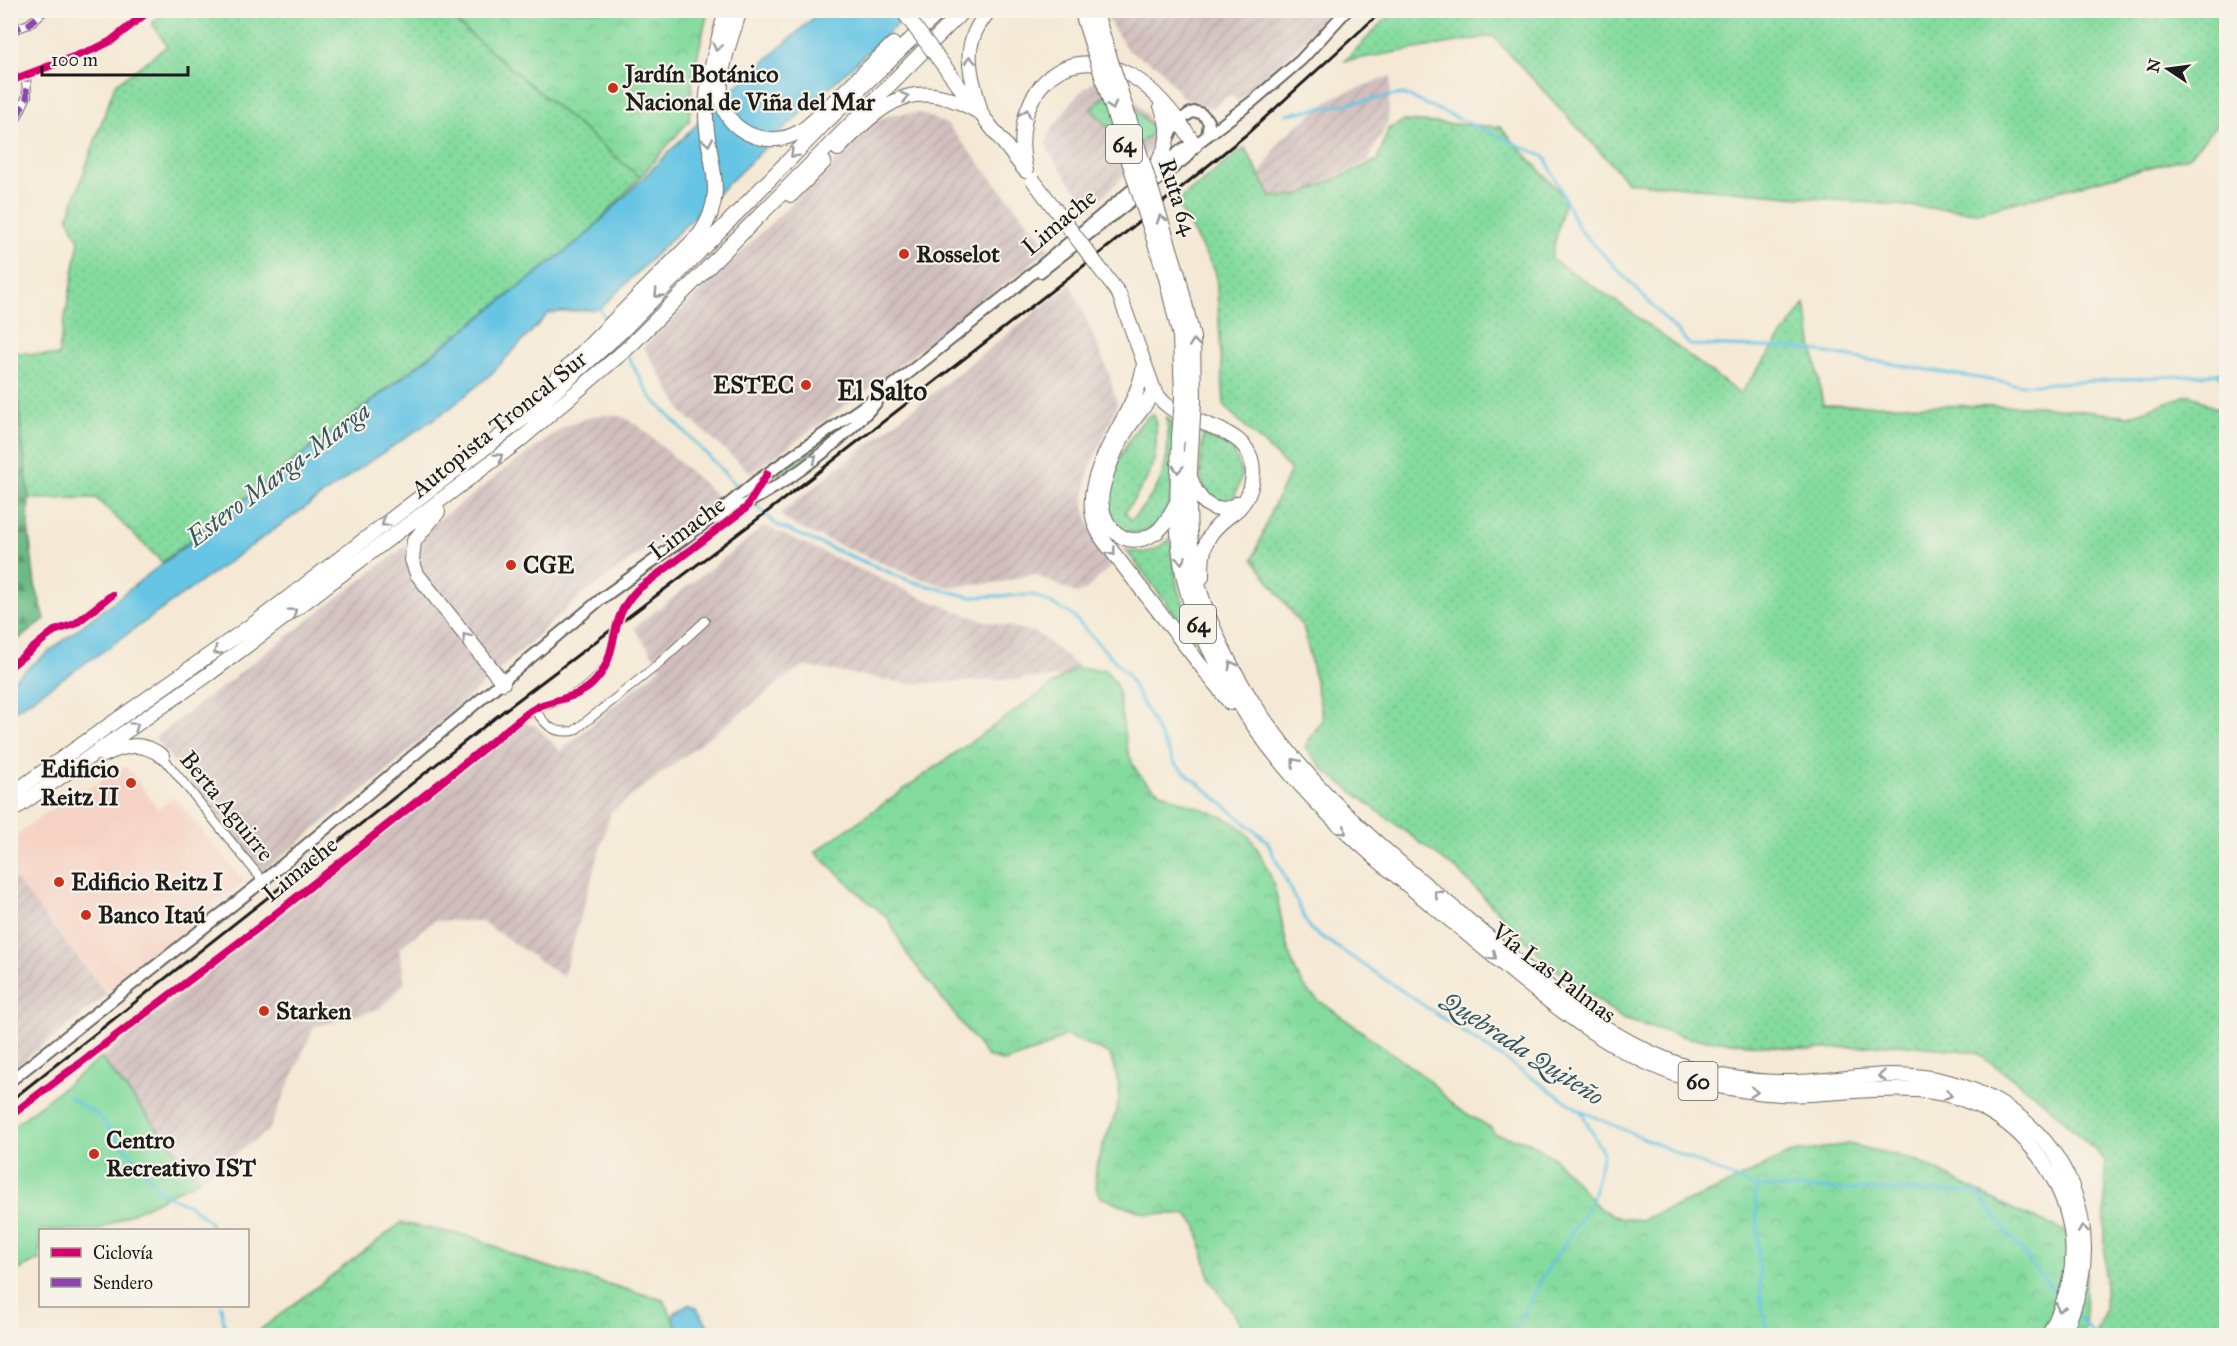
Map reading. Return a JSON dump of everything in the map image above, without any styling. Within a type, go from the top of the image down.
[{"type":"highway","points":[[590,364],[618,326],[700,234],[713,210],[717,190],[706,123],[708,84],[726,10]]},
{"type":"highway","points":[[740,10],[719,87],[722,103],[730,118],[742,130],[758,137],[775,139],[800,132],[930,10]]},
{"type":"highway","points":[[902,10],[1119,294],[1154,390],[1164,403],[1181,414],[1224,432],[1243,445],[1253,467],[1253,478],[1238,508],[1216,527],[1205,545],[1202,578],[1205,606]]},
{"type":"highway","points":[[618,326],[941,10]]},
{"type":"highway","name":"Autopista Troncal Sur","points":[[10,795],[220,649],[482,450],[590,364],[630,346],[964,10]]},
{"type":"highway","points":[[982,114],[970,68],[969,52],[976,27],[990,10]]},
{"type":"highway","name":"Ruta 64","points":[[1081,10],[1172,276]]},
{"type":"highway","name":"Ruta 64","points":[[1095,10],[1172,276],[1188,399]]},
{"type":"highway","points":[[1029,176],[1021,136],[1026,108],[1040,87],[1060,72],[1081,65],[1109,67],[1139,80],[1201,141]]},
{"type":"highway","points":[[630,346],[709,278],[847,139],[889,102],[913,95],[929,95],[969,106],[982,114]]},
{"type":"highway","points":[[1147,178],[1164,153],[1167,140],[1166,121],[1157,98]]},
{"type":"highway","points":[[1144,363],[1136,396],[1112,439],[1101,466],[1092,497],[1093,521],[1104,541],[1165,620],[1258,734]]},
{"type":"highway","name":"Autopista Troncal Sur","points":[[10,812],[209,674],[453,492],[519,441],[590,364]]},
{"type":"highway","points":[[1154,390],[1143,410],[1124,434],[1103,487],[1101,500],[1104,519],[1116,534],[1127,539],[1140,539],[1158,531],[1177,502]]},
{"type":"highway","name":"Vía Las Palmas","points":[[1188,399],[1179,437],[1177,502],[1180,557],[1192,607],[1219,668],[1258,734],[1301,790],[1350,837],[1564,1013],[1621,1050],[1673,1074],[1740,1090],[1808,1095],[1876,1088],[1920,1089],[1963,1100],[2003,1121],[2036,1152],[2059,1191],[2071,1235],[2075,1284],[2048,1335]]},
{"type":"highway","name":"Vía Las Palmas","points":[[1188,399],[1191,452],[1191,544],[1205,606],[1223,649],[1256,707],[1287,753],[1321,791],[1358,826],[1511,956],[1611,1032],[1672,1062],[1726,1077],[1793,1082],[1881,1076],[1922,1077],[1974,1090],[2014,1112],[2052,1150],[2076,1198],[2084,1242],[2062,1335]]},
{"type":"highway","points":[[1143,410],[1164,403]]},
{"type":"highway","points":[[1190,474],[1198,495],[1210,507],[1227,509],[1246,496]]},
{"type":"highway","points":[[453,492],[417,534],[412,551],[414,567],[503,683]]},
{"type":"highway","points":[[69,771],[126,746],[146,747],[162,756]]},
{"type":"main road","name":"Limache","points":[[1010,292],[1057,261],[1187,157],[1201,141],[1301,60],[1347,10]]},
{"type":"main road","points":[[1167,140],[1179,120],[1190,112],[1203,115],[1210,128],[1201,141]]},
{"type":"main road","name":"Limache","points":[[10,1081],[263,881],[601,599],[708,521],[741,505],[762,482],[891,387],[1184,148],[1201,141]]},
{"type":"main road","name":"Limache","points":[[741,505],[762,482],[842,435],[891,387]]},
{"type":"street","points":[[10,30],[29,24],[45,10]]},
{"type":"street","points":[[10,81],[104,45],[150,10]]},
{"type":"street","points":[[10,132],[27,96],[26,76]]},
{"type":"street","name":"Limache","points":[[647,582],[741,505]]},
{"type":"street","points":[[10,667],[54,631],[75,624],[112,595]]},
{"type":"street","points":[[534,709],[548,728],[564,733],[574,731],[655,667],[705,621]]},
{"type":"street","name":"Limache","points":[[10,1116],[258,928],[534,709],[579,694],[589,688],[610,656]]},
{"type":"street","name":"Berta Aguirre","points":[[162,756],[263,881]]},
{"type":"shaded area","points":[[1103,11],[1333,11],[1265,80],[1238,101],[1232,95],[1225,97],[1211,108],[1184,99],[1158,66],[1127,50]]},
{"type":"shaded area","points":[[1391,76],[1388,121],[1368,161],[1297,196],[1271,197],[1259,176],[1281,139],[1334,97]]},
{"type":"shaded area","points":[[1109,81],[1127,90],[1152,121],[1156,132],[1153,147],[1090,209],[1049,153],[1046,144],[1052,128],[1078,94],[1093,82]]},
{"type":"shaded area","points":[[920,113],[948,125],[1050,249],[870,388],[751,473],[683,413],[644,347],[877,120],[894,114]]},
{"type":"shaded area","points":[[1071,284],[1109,373],[1117,405],[1088,473],[1084,507],[1091,529],[1115,562],[1087,589],[1078,594],[1033,574],[1002,582],[948,587],[911,575],[804,530],[787,521],[780,514]]},
{"type":"shaded area","points":[[612,415],[626,418],[639,426],[718,497],[581,596],[382,775],[262,872],[155,738],[511,465],[566,426],[594,416]]},
{"type":"shaded area","points":[[765,526],[925,599],[981,620],[1035,632],[1078,666],[1069,677],[911,684],[802,666],[611,812],[563,977],[481,921],[434,921],[399,948],[405,983],[379,1009],[314,1027],[269,1130],[199,1180],[101,1058],[523,722],[537,727],[560,751],[661,667],[634,628]]},
{"type":"shaded area","points":[[126,766],[158,809],[174,797],[244,881],[107,995],[11,874],[11,840],[41,816]]},
{"type":"shaded area","points":[[11,874],[107,995],[10,1071]]},
{"type":"green space","points":[[169,11],[443,11],[640,177],[585,236],[162,562],[96,498],[29,499],[11,352],[58,356],[79,241],[68,217],[115,85],[167,46],[152,23]]},
{"type":"green space","name":"Jardín Botánico Nacional de Viña del Mar","points":[[443,11],[708,11],[693,75],[689,121],[640,177]]},
{"type":"green space","points":[[1393,11],[2226,11],[2226,113],[2189,157],[1978,212],[1628,182],[1493,36],[1345,61]]},
{"type":"green space","points":[[1115,87],[1155,130],[1131,152],[1091,109]]},
{"type":"green space","points":[[1404,121],[1500,127],[1565,198],[1551,259],[1619,303],[1740,394],[1805,304],[1823,405],[2039,406],[2129,416],[2190,394],[2226,414],[2226,1335],[2095,1335],[2105,1310],[2105,1160],[2043,1101],[1976,1052],[1899,1044],[1809,1050],[1688,1038],[1623,1019],[1549,964],[1458,871],[1326,772],[1305,747],[1323,718],[1304,629],[1253,559],[1272,509],[1291,470],[1224,406],[1216,273],[1176,202],[1245,148],[1271,197],[1297,196],[1378,160],[1388,129]]},
{"type":"green space","points":[[13,355],[29,499],[28,524],[35,585],[45,619],[11,645],[10,357]]},
{"type":"green space","points":[[858,412],[814,454],[787,475],[763,487]]},
{"type":"green space","points":[[1152,414],[1155,417],[1155,458],[1147,478],[1125,512],[1131,520],[1151,496],[1163,474],[1168,449],[1167,417],[1175,427],[1175,462],[1170,500],[1163,516],[1153,527],[1138,532],[1118,530],[1107,509],[1109,485],[1127,443]]},
{"type":"green space","points":[[1203,434],[1234,450],[1242,475],[1234,498],[1223,502],[1213,501],[1203,486],[1200,470]]},
{"type":"green space","points":[[1170,539],[1178,591],[1211,661],[1126,550],[1150,551]]},
{"type":"green space","points":[[1076,668],[1106,670],[1114,681],[1129,754],[1138,773],[1147,783],[1171,797],[1226,818],[1242,828],[1249,837],[1271,878],[1292,962],[1299,979],[1310,994],[1429,1080],[1455,1107],[1490,1127],[1495,1134],[1529,1142],[1554,1158],[1600,1209],[1620,1218],[1641,1220],[1716,1190],[1788,1154],[1848,1144],[1916,1160],[2014,1210],[2068,1232],[2086,1266],[2085,1329],[2081,1336],[1263,1335],[1243,1327],[1210,1280],[1197,1227],[1186,1214],[1147,1214],[1100,1197],[1096,1184],[1096,1171],[1118,1103],[1119,1090],[1110,1054],[1065,1035],[1044,1048],[1004,1062],[987,1056],[907,954],[887,917],[815,852]]},
{"type":"green space","name":"Centro Recreativo IST","points":[[101,1058],[199,1180],[100,1229],[39,1229],[39,1260],[11,1274],[11,1128]]},
{"type":"green space","points":[[401,1223],[474,1237],[528,1261],[663,1300],[683,1336],[252,1336]]},
{"type":"water","points":[[821,11],[912,11],[784,129],[600,309],[549,313],[490,375],[449,409],[369,462],[105,650],[11,713],[11,681],[585,236],[718,103]]},
{"type":"water","points":[[688,1304],[696,1307],[714,1335],[683,1335],[673,1321],[675,1312]]},
{"type":"waterway","points":[[1287,114],[1403,94],[1545,157],[1579,229],[1690,345],[1796,348],[2020,385],[2217,374],[2226,368]]},
{"type":"waterway","points":[[598,306],[607,321]]},
{"type":"waterway","points":[[627,355],[650,396],[742,491]]},
{"type":"waterway","points":[[2217,374],[2226,382]]},
{"type":"waterway","name":"Quebrada Quiteño","points":[[753,502],[776,525],[910,581],[970,597],[1034,595],[1071,614],[1127,674],[1175,764],[1267,841],[1310,929],[1581,1111],[1755,1187],[1977,1192],[2033,1266],[2060,1297]]},
{"type":"waterway","points":[[69,1097],[98,1115],[162,1193],[189,1205],[210,1222],[211,1229]]},
{"type":"waterway","points":[[1512,1336],[1542,1278],[1592,1202],[1603,1153],[1581,1111]]},
{"type":"waterway","points":[[1755,1188],[1761,1300],[1768,1336]]},
{"type":"waterway","points":[[221,1307],[226,1336]]},
{"type":"waterway","name":"Quebrada Quiteño","points":[[2077,1315],[2095,1336]]},
{"type":"tunnel","points":[[610,656],[621,610],[647,582]]},
{"type":"railway","points":[[10,1101],[505,710],[776,505],[1109,246],[1247,134],[1383,10]]},
{"type":"marked path","points":[[10,31],[29,24],[45,10]]},
{"type":"marked path","points":[[10,132],[27,96],[26,76]]},
{"type":"cycle path","points":[[10,81],[111,41],[150,10]]},
{"type":"cycle path","points":[[10,1116],[258,928],[527,713],[539,706],[578,694],[590,686],[604,669],[621,613],[637,590],[746,508],[767,474]]},
{"type":"cycle path","points":[[10,667],[54,631],[75,624],[112,595]]},
{"type":"place","name":"Jardín Botánico Nacional de Viña del Mar","points":[[613,88]]},
{"type":"place","name":"Rosselot","points":[[904,254]]},
{"type":"place","name":"ESTEC","points":[[806,385]]},
{"type":"place","name":"CGE","points":[[511,565]]},
{"type":"place","name":"Edificio Reitz II","points":[[131,783]]},
{"type":"place","name":"Edificio Reitz I","points":[[59,882]]},
{"type":"place","name":"Banco Itaú","points":[[86,915]]},
{"type":"place","name":"Starken","points":[[264,1011]]},
{"type":"place","name":"Centro Recreativo IST","points":[[94,1154]]},
{"type":"district","name":"El Salto","points":[[882,391]]},
{"type":"water label","name":"Estero Marga-Marga","points":[[278,474]]}]
